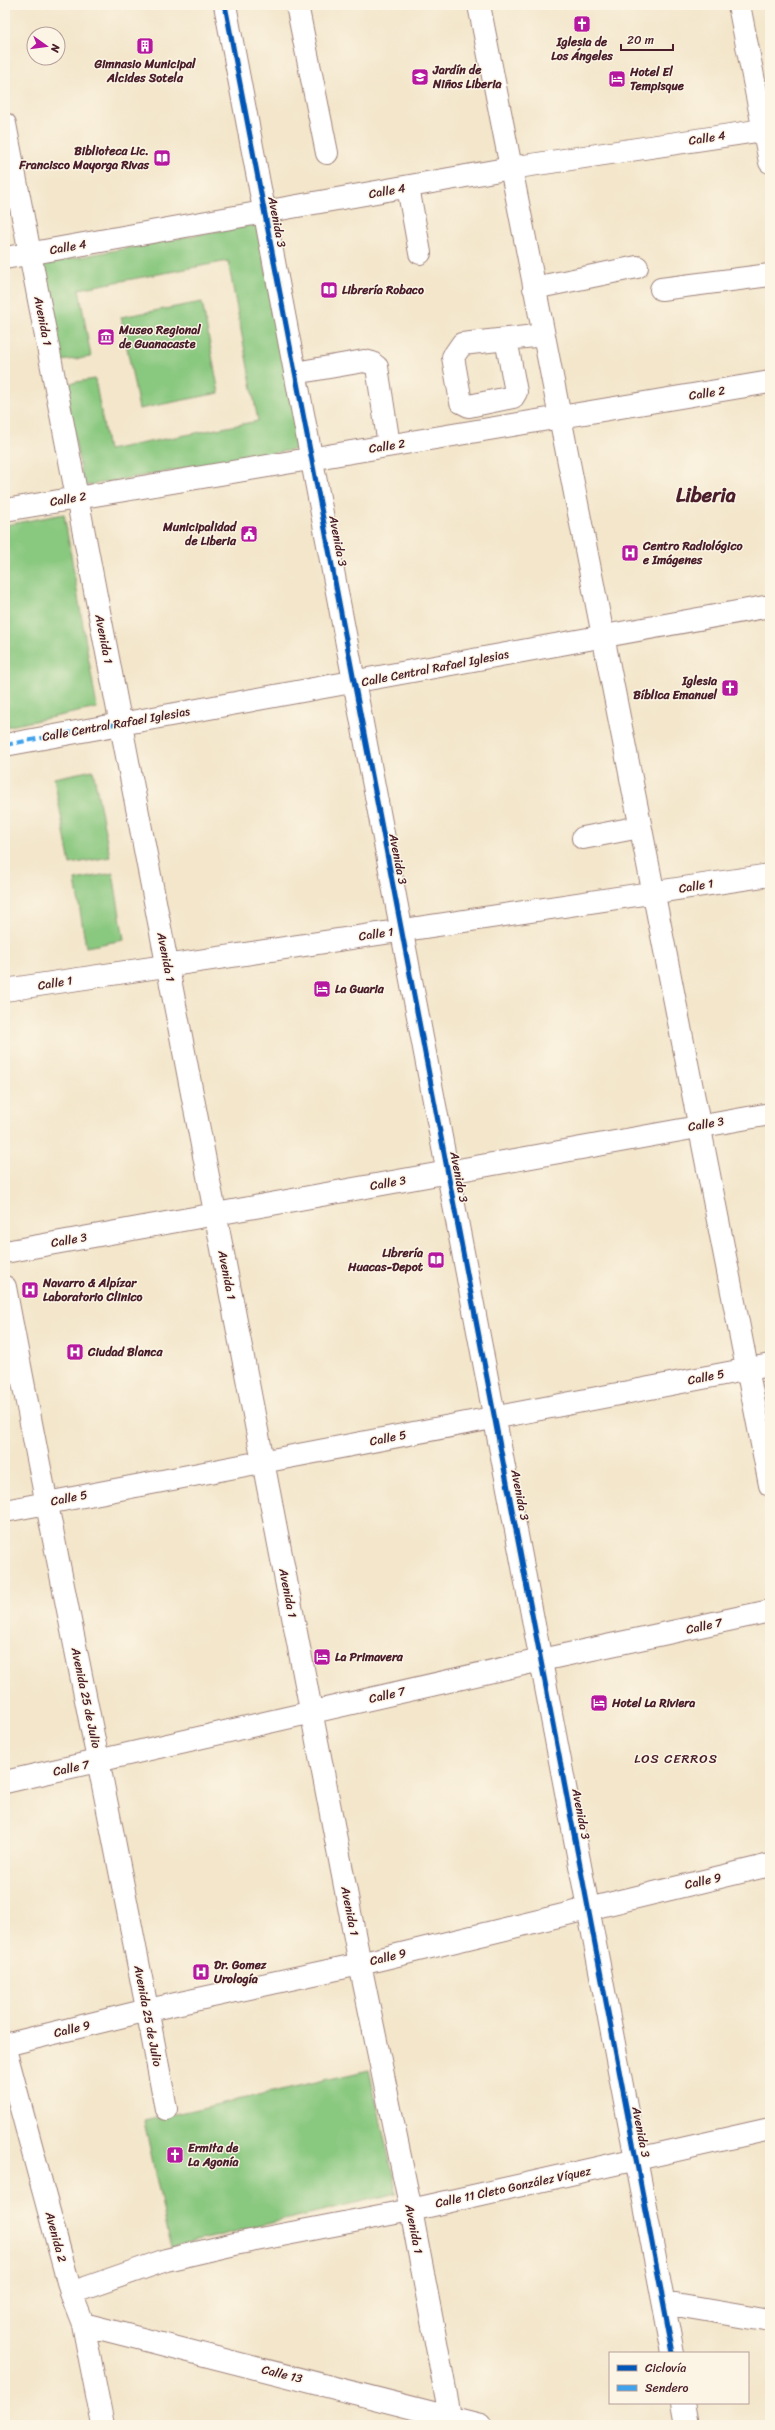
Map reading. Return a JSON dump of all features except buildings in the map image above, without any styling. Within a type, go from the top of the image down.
[{"type":"street","name":"Avenida 3","points":[[225,5],[673,2352]]},
{"type":"street","points":[[297,5],[326,153]]},
{"type":"street","points":[[479,5],[770,1486]]},
{"type":"street","points":[[739,5],[767,129],[770,162]]},
{"type":"street","name":"Avenida 1","points":[[5,124],[360,1964],[411,2210],[448,2421]]},
{"type":"street","name":"Calle 4","points":[[5,258],[511,168],[767,129]]},
{"type":"street","points":[[408,187],[420,253]]},
{"type":"street","points":[[534,288],[638,267]]},
{"type":"street","points":[[660,289],[770,275]]},
{"type":"street","points":[[506,339],[544,335]]},
{"type":"street","points":[[295,372],[364,361],[372,363],[376,367],[389,446]]},
{"type":"street","name":"Calle 2","points":[[5,510],[770,382]]},
{"type":"street","name":"Calle Central Rafael Iglesias","points":[[5,745],[120,723],[354,683],[770,606]]},
{"type":"street","points":[[583,838],[640,827]]},
{"type":"street","name":"Calle 1","points":[[5,990],[770,874]]},
{"type":"street","name":"Calle 3","points":[[5,1252],[699,1125],[770,1114]]},
{"type":"street","name":"Avenida 25 de Julio","points":[[5,1287],[45,1503],[99,1762],[166,2108]]},
{"type":"street","name":"Calle 5","points":[[5,1511],[770,1365]]},
{"type":"street","name":"Calle 7","points":[[5,1782],[99,1762],[541,1660],[770,1611]]},
{"type":"street","name":"Calle 9","points":[[5,2045],[148,2010],[360,1964],[770,1865]]},
{"type":"street","name":"Avenida 2","points":[[5,2049],[71,2293],[83,2324],[103,2425]]},
{"type":"street","name":"Calle 11 Cleto González Víquez","points":[[71,2293],[166,2260],[235,2244],[411,2210],[770,2129]]},
{"type":"street","points":[[664,2303],[770,2321]]},
{"type":"street","name":"Calle 13","points":[[83,2324],[448,2421],[480,2425]]},
{"type":"street","points":[[683,2404],[687,2425]]},
{"type":"green space","points":[[256,224],[303,448],[84,486],[64,384],[95,379],[108,450],[258,421],[228,261],[79,289],[91,357],[60,361],[42,264]]},
{"type":"green space","points":[[202,302],[219,393],[139,409],[121,317]]},
{"type":"green space","points":[[64,514],[97,708],[5,727],[5,525]]},
{"type":"green space","points":[[93,770],[110,857],[70,864],[54,778]]},
{"type":"green space","points":[[113,873],[124,940],[86,947],[75,880]]},
{"type":"green space","points":[[369,2070],[397,2193],[171,2247],[144,2121]]},
{"type":"marked path","points":[[5,745],[121,723]]},
{"type":"cycle path","points":[[225,5],[673,2352]]},
{"type":"place","name":"Iglesia de Los Ángeles","points":[[582,24]]},
{"type":"place","name":"Gimnasio Municipal Alcides Sotela","points":[[145,46]]},
{"type":"place","name":"Jardín de Niños Liberia","points":[[420,77]]},
{"type":"place","name":"Hotel El Tempisque","points":[[617,79]]},
{"type":"place","name":"Biblioteca Lic. Francisco Mayorga Rivas","points":[[162,158]]},
{"type":"place","name":"Librería Robaco","points":[[329,290]]},
{"type":"place","name":"Museo Regional de Guanacaste","points":[[106,337]]},
{"type":"place","name":"Municipalidad de Liberia","points":[[249,534]]},
{"type":"place","name":"Centro Radiológico e Imágenes","points":[[630,553]]},
{"type":"place","name":"Iglesia Bíblica Emanuel","points":[[730,688]]},
{"type":"place","name":"La Guaria","points":[[322,989]]},
{"type":"place","name":"Librería Huacas-Depot","points":[[436,1260]]},
{"type":"place","name":"Navarro & Alpízar Laboratorio Clinico","points":[[30,1290]]},
{"type":"place","name":"Ciudad Blanca","points":[[75,1352]]},
{"type":"place","name":"La Primavera","points":[[322,1657]]},
{"type":"place","name":"Hotel La Riviera","points":[[599,1703]]},
{"type":"place","name":"Dr. Gomez Urología","points":[[201,1972]]},
{"type":"place","name":"Ermita de La Agonía","points":[[175,2155]]},
{"type":"district","name":"Liberia","points":[[706,495]]},
{"type":"district","name":"LOS CERROS","points":[[676,1758]]}]
